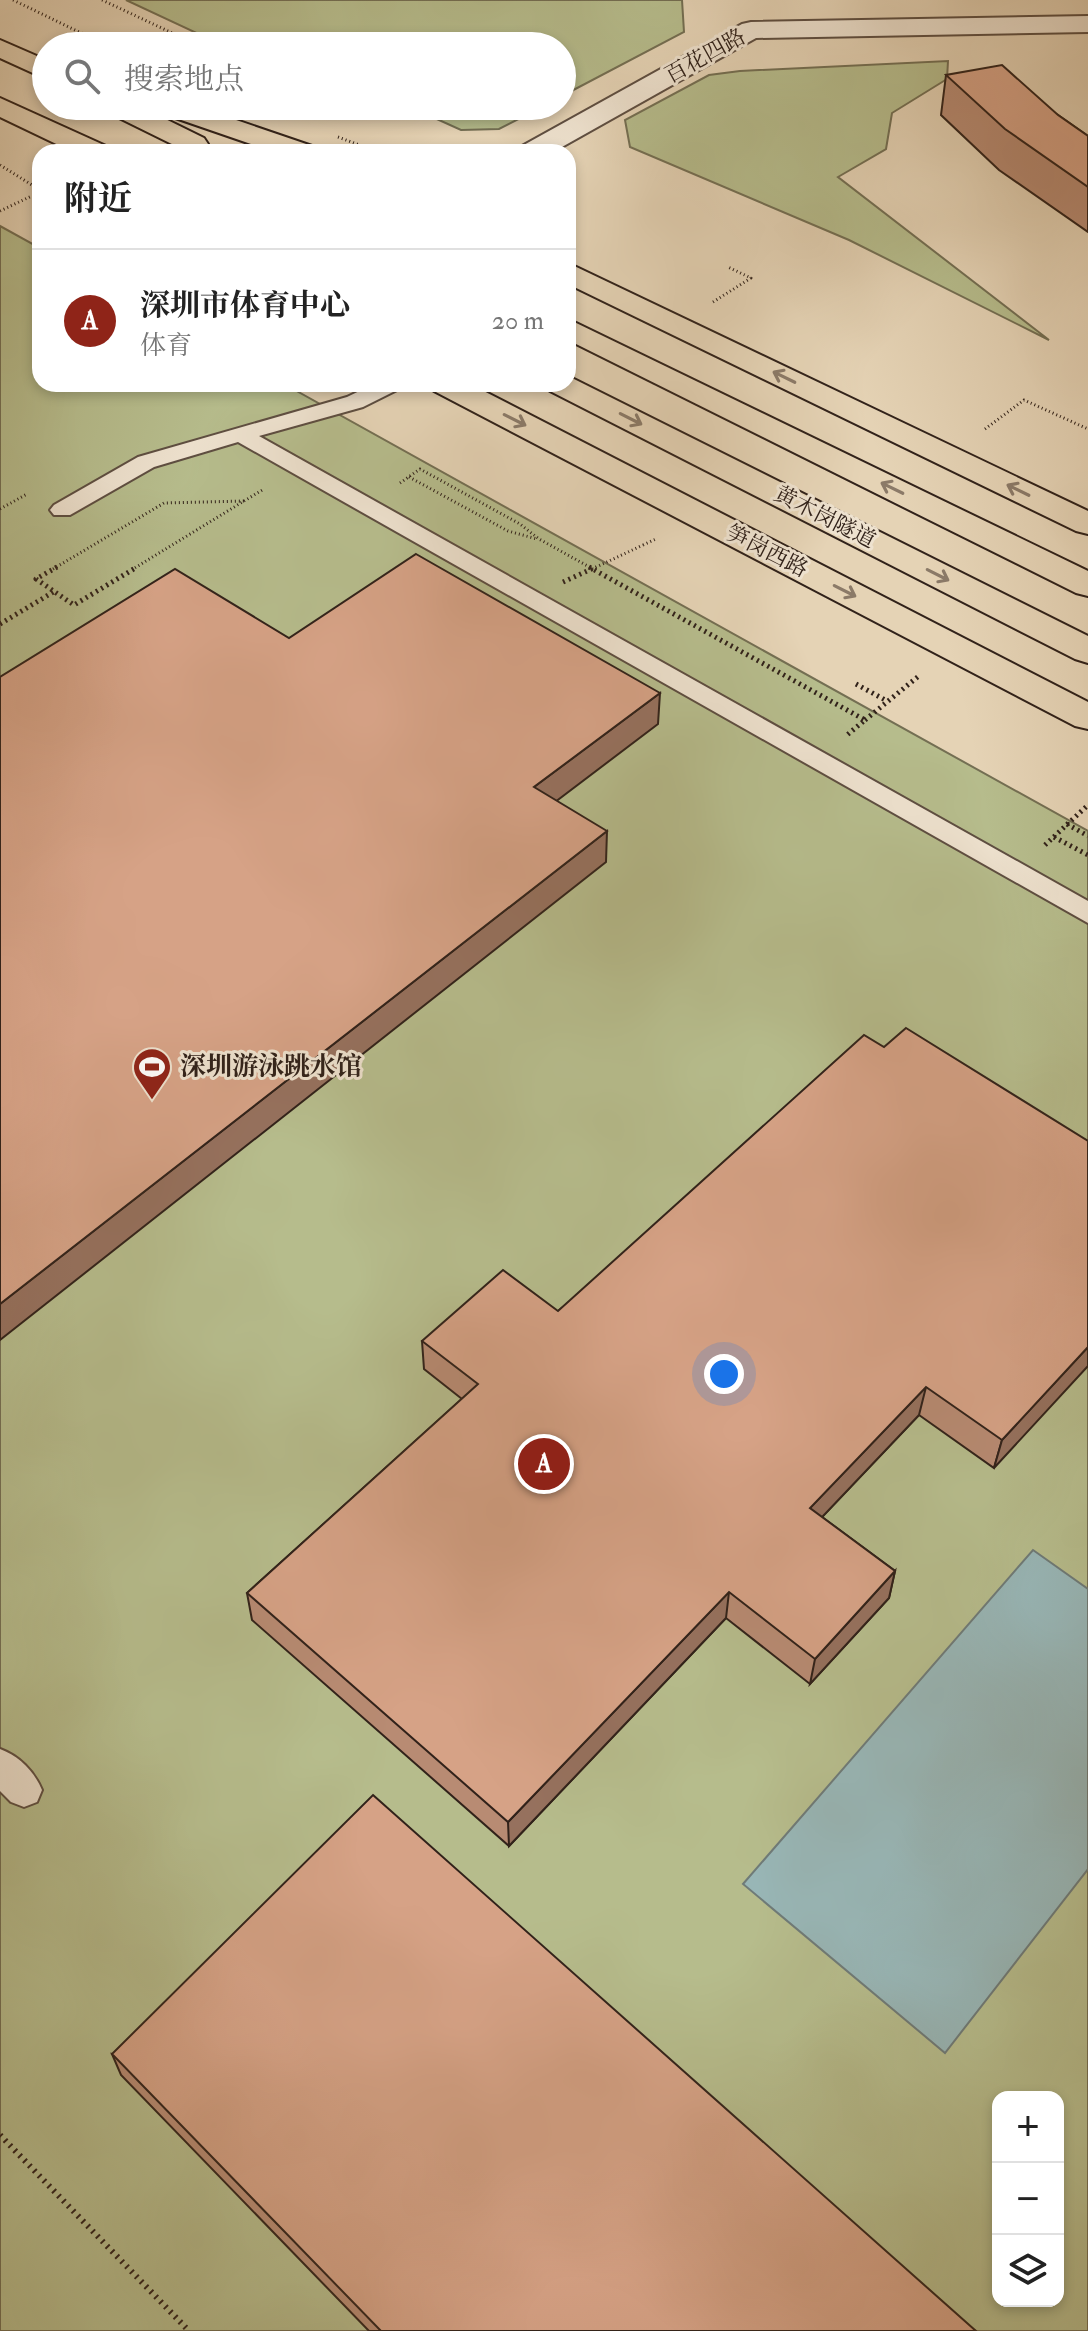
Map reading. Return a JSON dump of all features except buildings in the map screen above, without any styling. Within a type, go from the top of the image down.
[{"type":"main road","points":[[0,48],[32,64]]},
{"type":"main road","points":[[0,106],[55,144]]},
{"type":"main road","points":[[0,106],[79,144]]},
{"type":"main road","points":[[145,120],[194,144]]},
{"type":"main road","points":[[209,120],[279,144]]},
{"type":"main road","points":[[576,276],[1088,524]]},
{"type":"main road","points":[[576,332],[1088,585]]},
{"type":"main road","name":"笋岗西路","points":[[460,392],[1088,717]]},
{"type":"main road","name":"黄木岗隧道","points":[[576,392],[1088,651]]},
{"type":"street","points":[[745,0],[751,30]]},
{"type":"street","name":"百花四路","points":[[546,144],[751,30],[1088,24]]},
{"type":"lane","points":[[62,510],[146,462],[355,402],[375,392]]},
{"type":"lane","points":[[240,434],[1088,913]]},
{"type":"path","points":[[13,0],[79,32]]},
{"type":"path","points":[[102,0],[170,32]]},
{"type":"path","points":[[0,165],[32,186]]},
{"type":"path","points":[[0,211],[32,195]]},
{"type":"path","points":[[709,305],[751,278],[728,267]]},
{"type":"path","points":[[980,433],[1024,400],[1088,429]]},
{"type":"path","points":[[420,469],[520,524],[539,539],[865,720]]},
{"type":"path","points":[[409,477],[508,531],[539,539]]},
{"type":"path","points":[[244,501],[74,605],[55,591],[36,579],[164,503],[244,501]]},
{"type":"path","points":[[563,582],[661,537]]},
{"type":"path","points":[[0,624],[55,591]]},
{"type":"path","points":[[844,737],[920,674]]},
{"type":"path","points":[[856,684],[888,702]]},
{"type":"path","points":[[1088,805],[1054,837],[1088,855]]},
{"type":"path","points":[[1067,824],[1088,836]]},
{"type":"path","points":[[0,2135],[189,2331]]},
{"type":"green space","points":[[126,0],[682,0],[684,32],[576,89],[576,32],[195,32]]},
{"type":"green space","points":[[948,61],[947,79],[892,113],[886,149],[838,177],[1049,340],[849,240],[630,147],[625,120],[709,75]]},
{"type":"green space","points":[[439,120],[517,120],[499,129],[461,130]]},
{"type":"green space","points":[[0,226],[32,244],[32,392],[298,392],[1088,831],[1088,2331],[0,2331]]},
{"type":"water","points":[[1033,1550],[1088,1589],[1088,1869],[945,2053],[743,1884]]},
{"type":"place","name":"深圳游泳跳水馆","points":[[152,1101]]},
{"type":"place","name":"深圳市体育中心","points":[[544,1464]]}]
